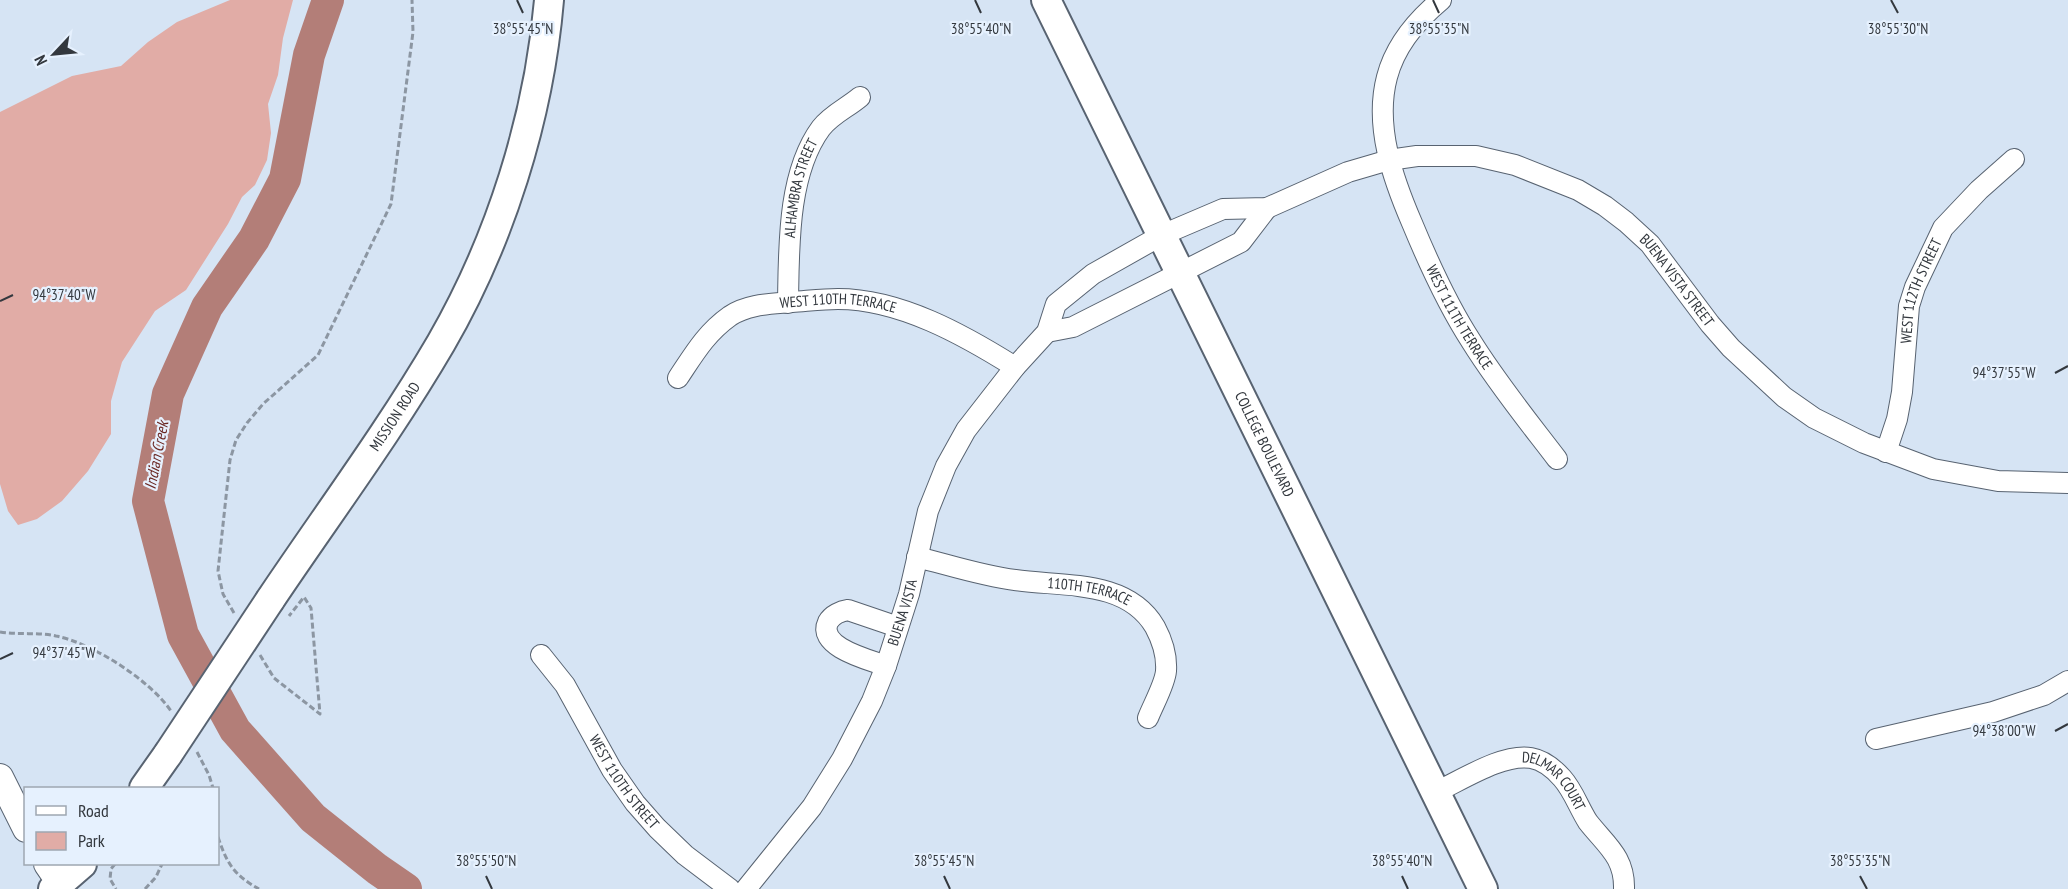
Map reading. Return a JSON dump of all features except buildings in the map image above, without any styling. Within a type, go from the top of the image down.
[{"type":"main road","name":"MISSION ROAD","points":[[146,787],[182,750],[279,609],[436,352],[473,278],[498,220],[529,124],[546,32],[549,0]]},
{"type":"main road","name":"COLLEGE BOULEVARD","points":[[1046,0],[1483,889]]},
{"type":"main road","points":[[54,878],[80,865]]},
{"type":"street","points":[[1389,160],[1384,118],[1386,79],[1395,53],[1429,10],[1441,0]]},
{"type":"street","name":"ALHAMBRA STREET","points":[[788,303],[790,234],[802,170],[808,151],[821,129],[836,113],[860,97]]},
{"type":"street","name":"BUENA VISTA STREET","points":[[1162,235],[1223,209],[1267,208],[1348,172],[1389,160],[1417,156],[1476,156],[1515,165],[1549,177],[1596,201],[1626,222],[1650,244],[1710,324],[1731,348],[1784,397],[1814,418],[1886,452],[1933,469],[1998,481],[2068,483]]},
{"type":"street","name":"WEST 112TH STREET","points":[[1886,452],[1897,419],[1902,392],[1909,306],[1915,287],[1943,228],[1979,190],[2014,159]]},
{"type":"street","name":"WEST 111TH TERRACE","points":[[1389,160],[1399,193],[1431,269],[1452,309],[1505,392],[1557,459]]},
{"type":"street","name":"BUENA VISTA STREET","points":[[1181,273],[1240,242],[1267,208]]},
{"type":"street","name":"BUENA VISTA","points":[[746,889],[782,847],[818,798],[842,759],[872,701],[909,594],[928,511],[946,466],[966,430],[1015,367],[1047,332],[1056,304],[1093,274],[1162,235]]},
{"type":"street","points":[[1047,332],[1073,327],[1181,273]]},
{"type":"street","name":"WEST 110TH TERRACE","points":[[678,378],[706,335],[731,315],[748,307],[839,299],[874,304],[925,318],[985,348],[1015,367]]},
{"type":"street","name":"110TH TERRACE","points":[[917,556],[1011,580],[1112,592],[1132,602],[1149,618],[1160,637],[1165,656],[1166,673],[1148,718]]},
{"type":"street","points":[[886,666],[836,646],[829,639],[828,622],[841,611],[848,610],[898,627]]},
{"type":"street","name":"WEST 110TH STREET","points":[[541,655],[565,685],[607,761],[635,803],[685,855],[730,889]]},
{"type":"street","points":[[1876,739],[1993,712],[2044,695],[2068,681]]},
{"type":"street","name":"DELMAR COURT","points":[[1436,792],[1502,760],[1530,758],[1547,764],[1564,780],[1588,822],[1613,851],[1625,875],[1624,889]]},
{"type":"street","points":[[0,777],[24,825]]},
{"type":"path","points":[[240,622],[223,594],[218,571],[230,460],[236,440],[247,423],[263,404],[318,355],[391,204],[413,32],[412,0]]},
{"type":"path","points":[[257,650],[274,678],[320,714],[311,608],[304,597],[279,609]]},
{"type":"path","points":[[0,632],[54,635],[72,640],[97,652],[141,679],[171,711]]},
{"type":"path","points":[[182,750],[209,775],[212,787]]},
{"type":"path","points":[[219,840],[224,855],[240,878],[259,889]]},
{"type":"path","points":[[114,865],[111,869],[110,879],[117,889]]},
{"type":"path","points":[[145,889],[156,877],[162,865]]},
{"type":"green space","points":[[230,0],[293,0],[283,38],[278,75],[268,104],[271,133],[267,160],[255,185],[242,197],[228,224],[186,290],[155,311],[122,362],[111,401],[111,434],[88,471],[62,501],[37,519],[18,525],[8,511],[0,484],[0,112],[72,76],[121,66],[148,42],[177,22]]},
{"type":"waterway","name":"Indian Creek","points":[[328,0],[309,55],[285,179],[254,239],[207,307],[168,394],[148,501],[183,635],[235,730],[313,818],[406,889]]}]
